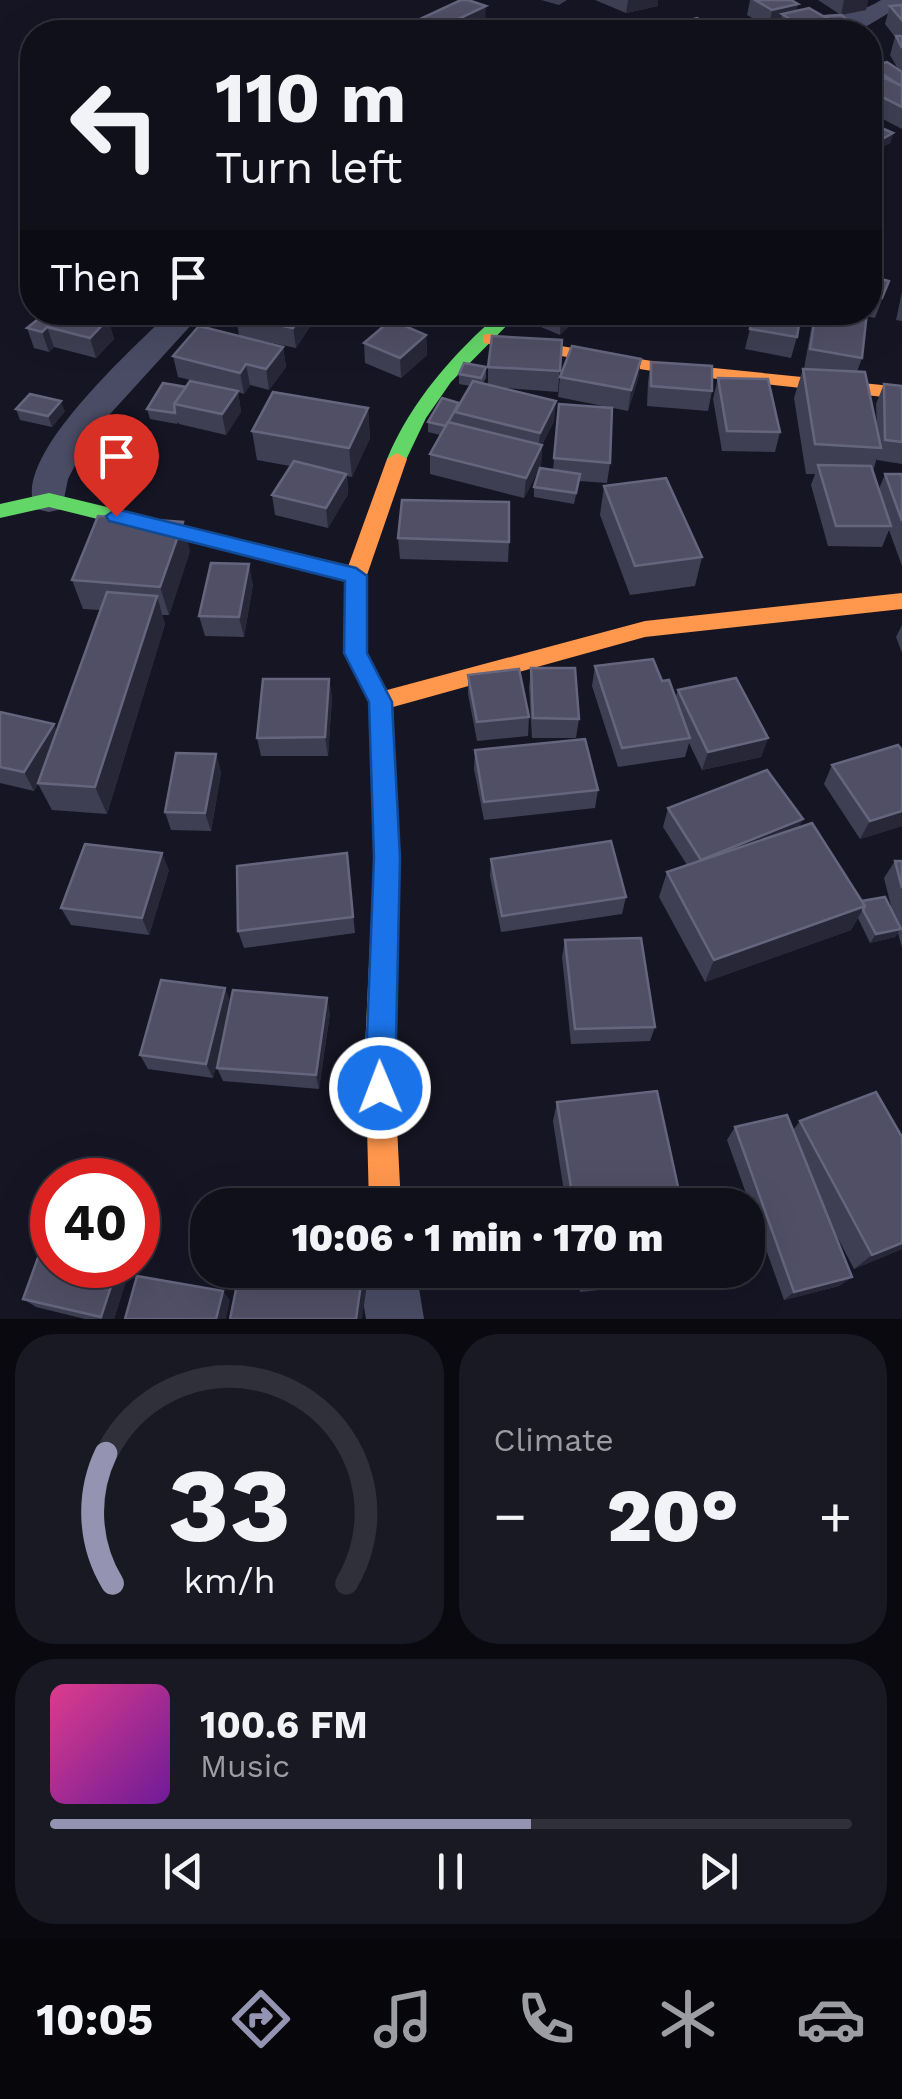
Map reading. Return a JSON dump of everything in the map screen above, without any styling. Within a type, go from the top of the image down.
[{"type":"street","points":[[840,20],[867,18],[895,0]]},
{"type":"street","points":[[49,500],[46,486],[55,460],[122,380],[175,325]]},
{"type":"street","points":[[383,1188],[379,1050],[387,858],[381,702],[356,653],[356,576],[402,448],[435,393],[496,325]]},
{"type":"street","points":[[481,338],[664,368],[902,393]]},
{"type":"street","points":[[0,511],[49,500],[356,576]]},
{"type":"street","points":[[381,702],[645,629],[902,601]]},
{"type":"street","points":[[390,1288],[394,1319]]},
{"type":"building","points":[[461,0],[486,6],[456,20],[418,20]]},
{"type":"building","points":[[755,0],[791,0],[798,4],[772,10]]},
{"type":"building","points":[[902,5],[902,20],[890,6]]},
{"type":"building","points":[[809,8],[830,20],[792,20],[782,14]]},
{"type":"building","points":[[842,15],[847,20],[832,20],[826,16]]},
{"type":"building","points":[[887,62],[902,72],[902,84],[882,73],[882,63]]},
{"type":"building","points":[[882,79],[902,86],[902,107],[882,97]]},
{"type":"building","points":[[882,279],[889,281],[882,298]]},
{"type":"building","points":[[31,325],[102,325],[90,338],[47,327],[42,332],[27,328]]},
{"type":"building","points":[[385,325],[403,325],[426,335],[400,358],[364,343]]},
{"type":"building","points":[[751,325],[799,325],[797,337],[750,329]]},
{"type":"building","points":[[814,325],[866,325],[862,358],[810,349]]},
{"type":"building","points":[[199,326],[283,347],[266,369],[246,364],[240,373],[173,356]]},
{"type":"building","points":[[492,336],[562,340],[560,371],[488,367]]},
{"type":"building","points":[[572,346],[641,359],[631,390],[560,377]]},
{"type":"building","points":[[651,362],[712,366],[712,391],[651,386]]},
{"type":"building","points":[[464,363],[486,367],[481,378],[459,374]]},
{"type":"building","points":[[803,369],[865,372],[881,448],[815,444]]},
{"type":"building","points":[[718,378],[768,379],[780,432],[727,431]]},
{"type":"building","points":[[190,381],[238,391],[222,414],[174,404]]},
{"type":"building","points":[[473,381],[556,401],[540,433],[455,412]]},
{"type":"building","points":[[163,383],[186,387],[174,404],[175,413],[147,409]]},
{"type":"building","points":[[884,384],[902,386],[902,442],[885,440]]},
{"type":"building","points":[[273,392],[368,408],[349,448],[252,431]]},
{"type":"building","points":[[30,394],[61,401],[48,416],[16,409]]},
{"type":"building","points":[[442,398],[459,403],[446,426],[428,422]]},
{"type":"building","points":[[559,404],[612,408],[610,463],[554,458]]},
{"type":"building","points":[[448,422],[542,445],[526,478],[430,454]]},
{"type":"building","points":[[294,461],[346,474],[326,508],[272,495]]},
{"type":"building","points":[[818,465],[871,466],[891,526],[836,526]]},
{"type":"building","points":[[540,468],[580,474],[576,493],[534,487]]},
{"type":"building","points":[[885,474],[902,474],[902,521]]},
{"type":"building","points":[[666,478],[702,557],[635,566],[604,486]]},
{"type":"building","points":[[402,500],[509,502],[509,542],[398,538]]},
{"type":"building","points":[[98,516],[183,522],[160,587],[72,580]]},
{"type":"building","points":[[211,563],[249,564],[239,617],[199,616]]},
{"type":"building","points":[[107,592],[157,596],[95,787],[38,783]]},
{"type":"building","points":[[653,659],[662,681],[669,680],[690,738],[622,748],[595,666]]},
{"type":"building","points":[[531,668],[575,668],[579,719],[533,718]]},
{"type":"building","points":[[519,669],[529,717],[477,722],[468,675]]},
{"type":"building","points":[[736,678],[768,738],[708,752],[678,690]]},
{"type":"building","points":[[263,679],[329,679],[325,737],[257,738]]},
{"type":"building","points":[[0,712],[54,724],[24,772],[0,767]]},
{"type":"building","points":[[585,739],[598,790],[484,802],[475,750]]},
{"type":"building","points":[[898,745],[902,750],[902,811],[870,821],[832,765]]},
{"type":"building","points":[[176,753],[216,754],[205,813],[165,812]]},
{"type":"building","points":[[767,770],[803,819],[701,860],[668,808]]},
{"type":"building","points":[[812,823],[865,906],[714,960],[667,872]]},
{"type":"building","points":[[611,841],[626,897],[502,916],[491,859]]},
{"type":"building","points":[[85,844],[162,853],[142,918],[61,908]]},
{"type":"building","points":[[347,853],[353,917],[238,931],[237,866]]},
{"type":"building","points":[[895,861],[902,861],[902,888]]},
{"type":"building","points":[[885,897],[901,929],[876,934],[862,901]]},
{"type":"building","points":[[641,938],[655,1027],[575,1029],[565,940]]},
{"type":"building","points":[[161,980],[225,988],[206,1064],[140,1055]]},
{"type":"building","points":[[233,990],[327,998],[316,1075],[217,1068]]},
{"type":"building","points":[[657,1091],[678,1188],[571,1188],[557,1102]]},
{"type":"building","points":[[876,1092],[902,1137],[902,1243],[872,1255],[800,1121]]},
{"type":"building","points":[[787,1115],[852,1277],[794,1292],[765,1211],[765,1188],[757,1188],[735,1127]]},
{"type":"building","points":[[30,1280],[30,1288],[110,1288],[101,1317],[23,1299]]},
{"type":"building","points":[[160,1280],[223,1291],[216,1319],[125,1319],[134,1288],[160,1288]]},
{"type":"building","points":[[236,1288],[360,1288],[356,1319],[230,1319]]},
{"type":"traffic: fast","points":[[397,459],[430,397],[498,325]]},
{"type":"traffic: fast","points":[[0,511],[49,500],[356,575]]},
{"type":"traffic: slow","points":[[489,339],[664,368],[902,393]]},
{"type":"traffic: slow","points":[[384,1188],[379,1049],[387,858],[381,701],[356,653],[356,575],[397,459]]},
{"type":"traffic: slow","points":[[381,701],[645,629],[902,601]]},
{"type":"route","points":[[116,516],[356,576],[356,653],[381,702],[387,858],[380,1088]]}]
